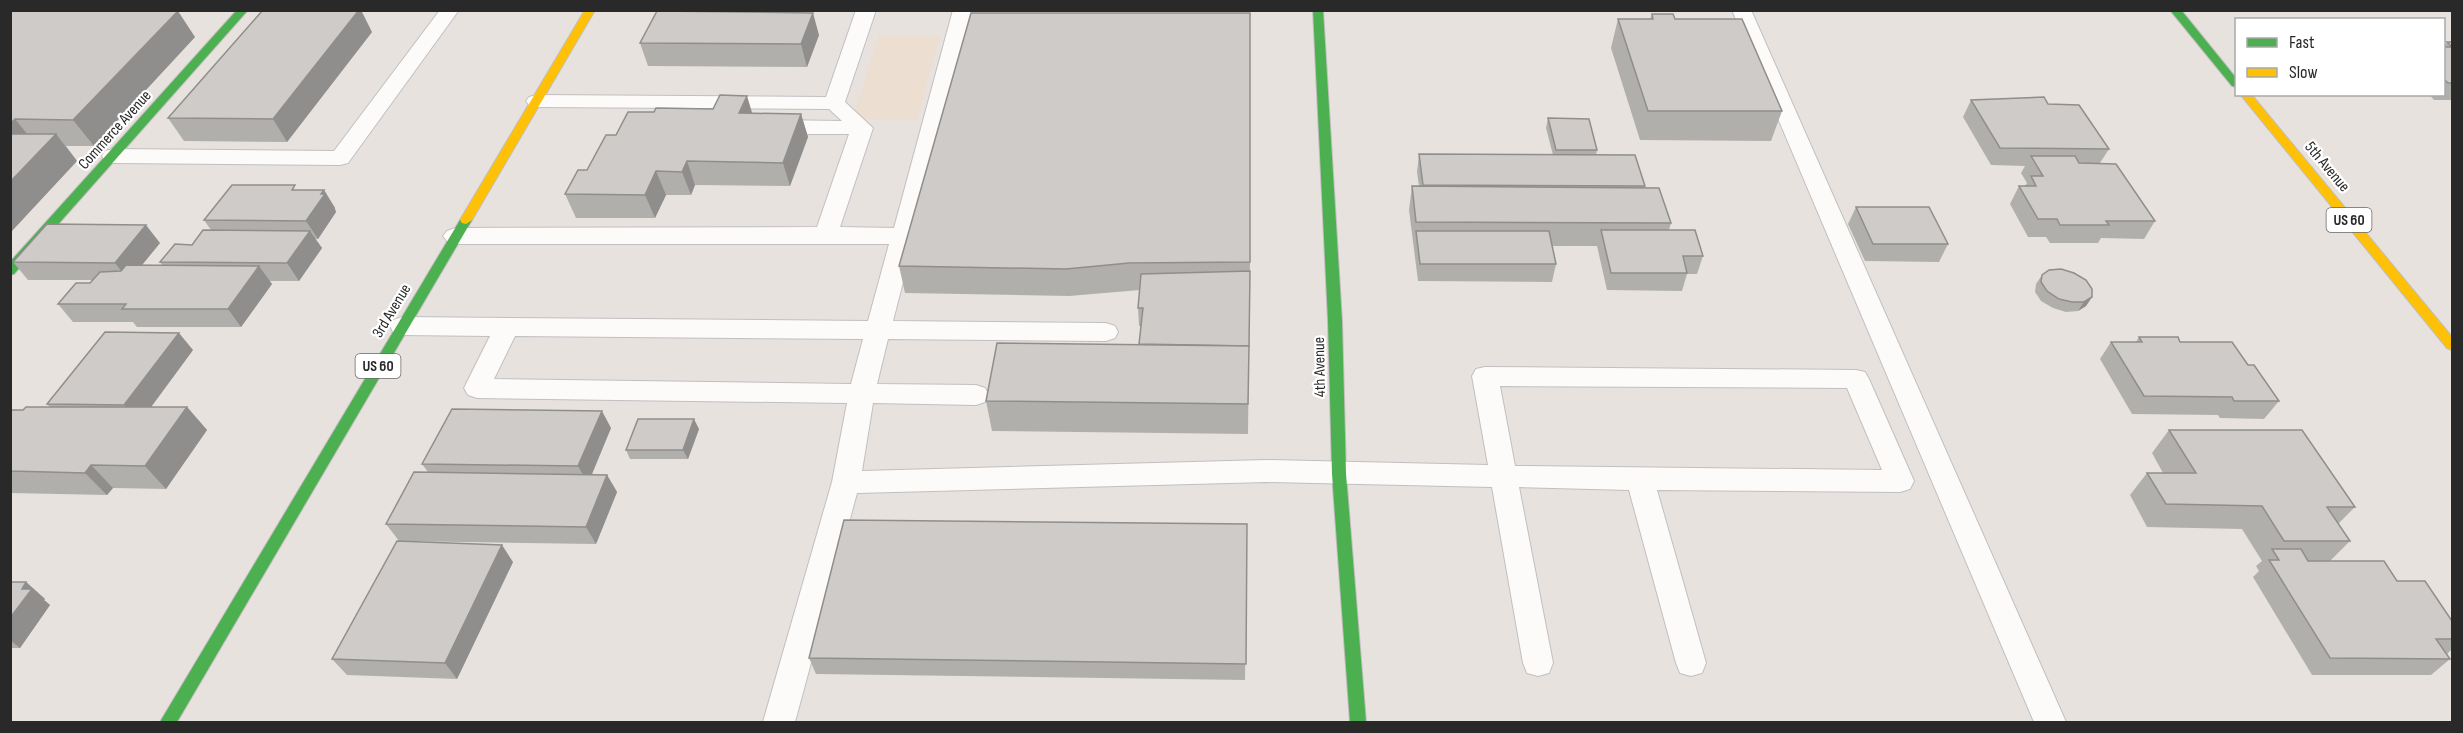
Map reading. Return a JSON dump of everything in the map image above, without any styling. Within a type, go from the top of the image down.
[{"type":"main road","name":"Commerce Avenue","points":[[10,271],[243,10]]},
{"type":"main road","name":"3rd Avenue","points":[[168,723],[590,10]]},
{"type":"main road","name":"4th Avenue","points":[[1318,10],[1335,321],[1339,474],[1358,723]]},
{"type":"main road","points":[[2175,10],[2235,83]]},
{"type":"main road","name":"5th Avenue","points":[[2247,96],[2452,345]]},
{"type":"lane","points":[[113,156],[340,159],[450,10]]},
{"type":"lane","points":[[834,103],[866,10]]},
{"type":"lane","points":[[779,723],[846,482],[861,395],[963,10]]},
{"type":"lane","points":[[1742,10],[1749,34],[2050,723]]},
{"type":"lane","points":[[536,101],[834,103],[862,128]]},
{"type":"lane","points":[[662,101],[686,121],[696,122]]},
{"type":"lane","points":[[751,127],[862,128]]},
{"type":"lane","points":[[826,235],[862,128]]},
{"type":"lane","points":[[455,236],[904,236]]},
{"type":"lane","points":[[402,326],[1106,332]]},
{"type":"lane","points":[[507,327],[477,388],[976,395]]},
{"type":"lane","points":[[846,482],[1266,471],[1504,477],[1900,481],[1856,379],[1485,376],[1504,477],[1538,663]]},
{"type":"lane","points":[[1640,479],[1691,663]]},
{"type":"shaded area","points":[[879,35],[940,36],[917,120],[852,119]]},
{"type":"building","points":[[10,10],[178,11],[73,120],[15,119],[10,124]]},
{"type":"building","points":[[263,10],[359,10],[273,119],[168,118]]},
{"type":"building","points":[[657,11],[813,13],[801,44],[640,43]]},
{"type":"building","points":[[971,13],[1250,13],[1250,262],[1129,263],[1066,269],[899,266]]},
{"type":"building","points":[[1652,14],[1673,14],[1675,19],[1742,19],[1782,111],[1648,111],[1618,19],[1653,19]]},
{"type":"building","points":[[2445,47],[2452,47],[2452,83],[2445,80]]},
{"type":"building","points":[[720,95],[747,96],[739,113],[801,114],[783,163],[687,161],[682,172],[656,171],[645,195],[565,194],[578,170],[587,170],[606,135],[616,135],[628,112],[654,112],[656,108],[713,109]]},
{"type":"building","points":[[2044,97],[2048,104],[2079,105],[2109,149],[2000,148],[1971,100]]},
{"type":"building","points":[[1548,118],[1589,119],[1597,150],[1556,150]]},
{"type":"building","points":[[10,134],[56,134],[10,182]]},
{"type":"building","points":[[1419,154],[1635,155],[1645,186],[1423,185]]},
{"type":"building","points":[[2031,156],[2075,156],[2079,163],[2116,164],[2155,221],[2106,221],[2109,225],[2060,225],[2057,219],[2038,219],[2019,186],[2036,186],[2031,176],[2043,176]]},
{"type":"building","points":[[232,185],[295,185],[292,190],[324,190],[321,194],[325,194],[306,221],[204,220]]},
{"type":"building","points":[[1412,186],[1659,188],[1671,223],[1416,222]]},
{"type":"building","points":[[1856,207],[1929,207],[1948,244],[1873,244]]},
{"type":"building","points":[[47,224],[146,225],[115,263],[13,262]]},
{"type":"building","points":[[203,230],[310,231],[287,263],[160,262],[175,244],[192,245]]},
{"type":"building","points":[[1601,230],[1695,230],[1703,256],[1683,256],[1687,273],[1611,273]]},
{"type":"building","points":[[1416,231],[1549,231],[1556,264],[1420,264]]},
{"type":"building","points":[[126,265],[259,266],[228,309],[122,309],[126,304],[58,304],[76,283],[90,283],[100,272],[121,271]]},
{"type":"building","points":[[2061,269],[2086,280],[2092,289],[2092,297],[2084,302],[2072,302],[2059,299],[2047,291],[2041,282],[2042,275],[2049,270]]},
{"type":"building","points":[[1250,271],[1249,346],[1139,344],[1143,308],[1138,308],[1141,274]]},
{"type":"building","points":[[105,332],[179,333],[124,405],[47,404]]},
{"type":"building","points":[[2139,337],[2178,337],[2180,342],[2232,342],[2248,365],[2254,365],[2279,401],[2234,401],[2232,397],[2144,396],[2111,342],[2142,342]]},
{"type":"building","points":[[997,343],[1249,346],[1248,404],[986,401]]},
{"type":"building","points":[[26,407],[187,407],[145,466],[91,465],[85,473],[10,471],[10,410],[23,410]]},
{"type":"building","points":[[452,409],[602,411],[578,466],[422,464]]},
{"type":"building","points":[[638,419],[694,419],[683,450],[626,450]]},
{"type":"building","points":[[2169,430],[2302,430],[2355,507],[2327,507],[2350,541],[2284,541],[2262,506],[2166,504],[2147,473],[2196,473]]},
{"type":"building","points":[[414,472],[607,475],[586,527],[386,524]]},
{"type":"building","points":[[844,520],[1247,524],[1246,664],[809,658]]},
{"type":"building","points":[[397,541],[502,545],[445,663],[332,659]]},
{"type":"building","points":[[2272,549],[2301,549],[2308,561],[2384,561],[2397,581],[2425,581],[2452,621],[2452,639],[2436,639],[2450,659],[2330,658],[2269,560],[2279,560]]},
{"type":"building","points":[[10,582],[26,582],[22,589],[32,589],[10,618]]},
{"type":"traffic: fast","points":[[10,271],[243,10]]},
{"type":"traffic: fast","points":[[1318,10],[1335,321],[1339,474],[1358,722]]},
{"type":"traffic: fast","points":[[2175,10],[2235,83]]},
{"type":"traffic: fast","points":[[168,722],[466,220]]},
{"type":"traffic: slow","points":[[466,220],[590,10]]},
{"type":"traffic: slow","points":[[2247,96],[2452,345]]}]
